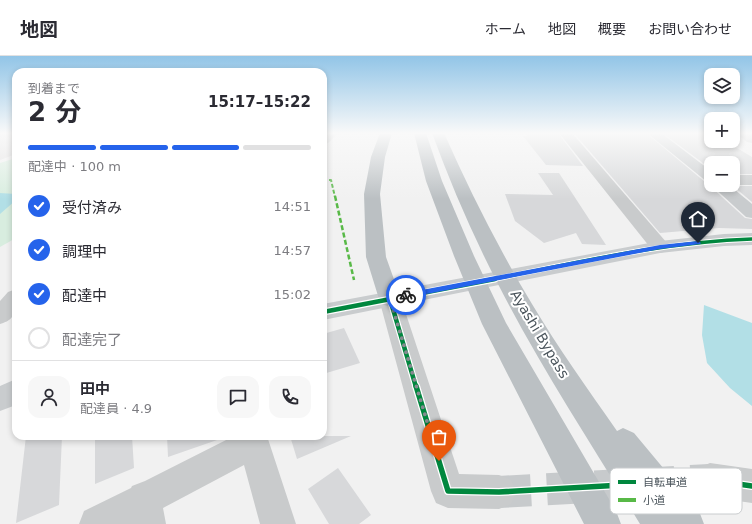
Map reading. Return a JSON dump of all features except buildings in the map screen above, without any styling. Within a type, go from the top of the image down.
[{"type":"highway","points":[[379,155],[372,194],[376,257],[390,299]]},
{"type":"highway","points":[[426,155],[434,181],[464,256],[494,324],[576,477],[603,524]]},
{"type":"highway","name":"Ayashi Bypass","points":[[447,155],[456,179],[492,251],[534,328],[624,468]]},
{"type":"highway","points":[[534,328],[643,468]]},
{"type":"highway","points":[[576,477],[597,524]]},
{"type":"highway","name":"Ayashi Bypass","points":[[654,514],[660,524]]},
{"type":"highway","points":[[678,514],[686,524]]},
{"type":"street","points":[[582,155],[660,247]]},
{"type":"street","points":[[681,155],[704,173]]},
{"type":"street","points":[[740,180],[752,180]]},
{"type":"street","points":[[727,192],[752,213]]},
{"type":"street","points":[[327,311],[660,247],[724,240],[752,239]]},
{"type":"street","points":[[390,299],[448,491],[499,492]]},
{"type":"street","points":[[0,316],[12,302]]},
{"type":"street","points":[[0,399],[12,394]]},
{"type":"street","points":[[97,524],[146,511],[252,440]]},
{"type":"street","points":[[253,440],[278,524]]},
{"type":"street","points":[[742,485],[752,486]]},
{"type":"shaded area","points":[[0,155],[12,155],[12,156],[0,160]]},
{"type":"green space","points":[[12,159],[12,240],[0,247],[0,163]]},
{"type":"water","points":[[0,193],[12,194],[12,204],[0,214]]},
{"type":"water","points":[[704,305],[752,323],[752,406],[730,388],[707,363],[702,335]]},
{"type":"tunnel","points":[[499,492],[610,486]]},
{"type":"marked path","points":[[327,180],[331,180],[354,280]]},
{"type":"cycle path","points":[[327,311],[660,247],[724,240],[752,239]]},
{"type":"cycle path","points":[[390,299],[448,491],[499,492],[610,486]]},
{"type":"cycle path","points":[[742,485],[752,486]]},
{"type":"way so far","points":[[406,295],[390,299],[439,461]]},
{"type":"route","points":[[406,295],[660,247],[698,243]]}]
